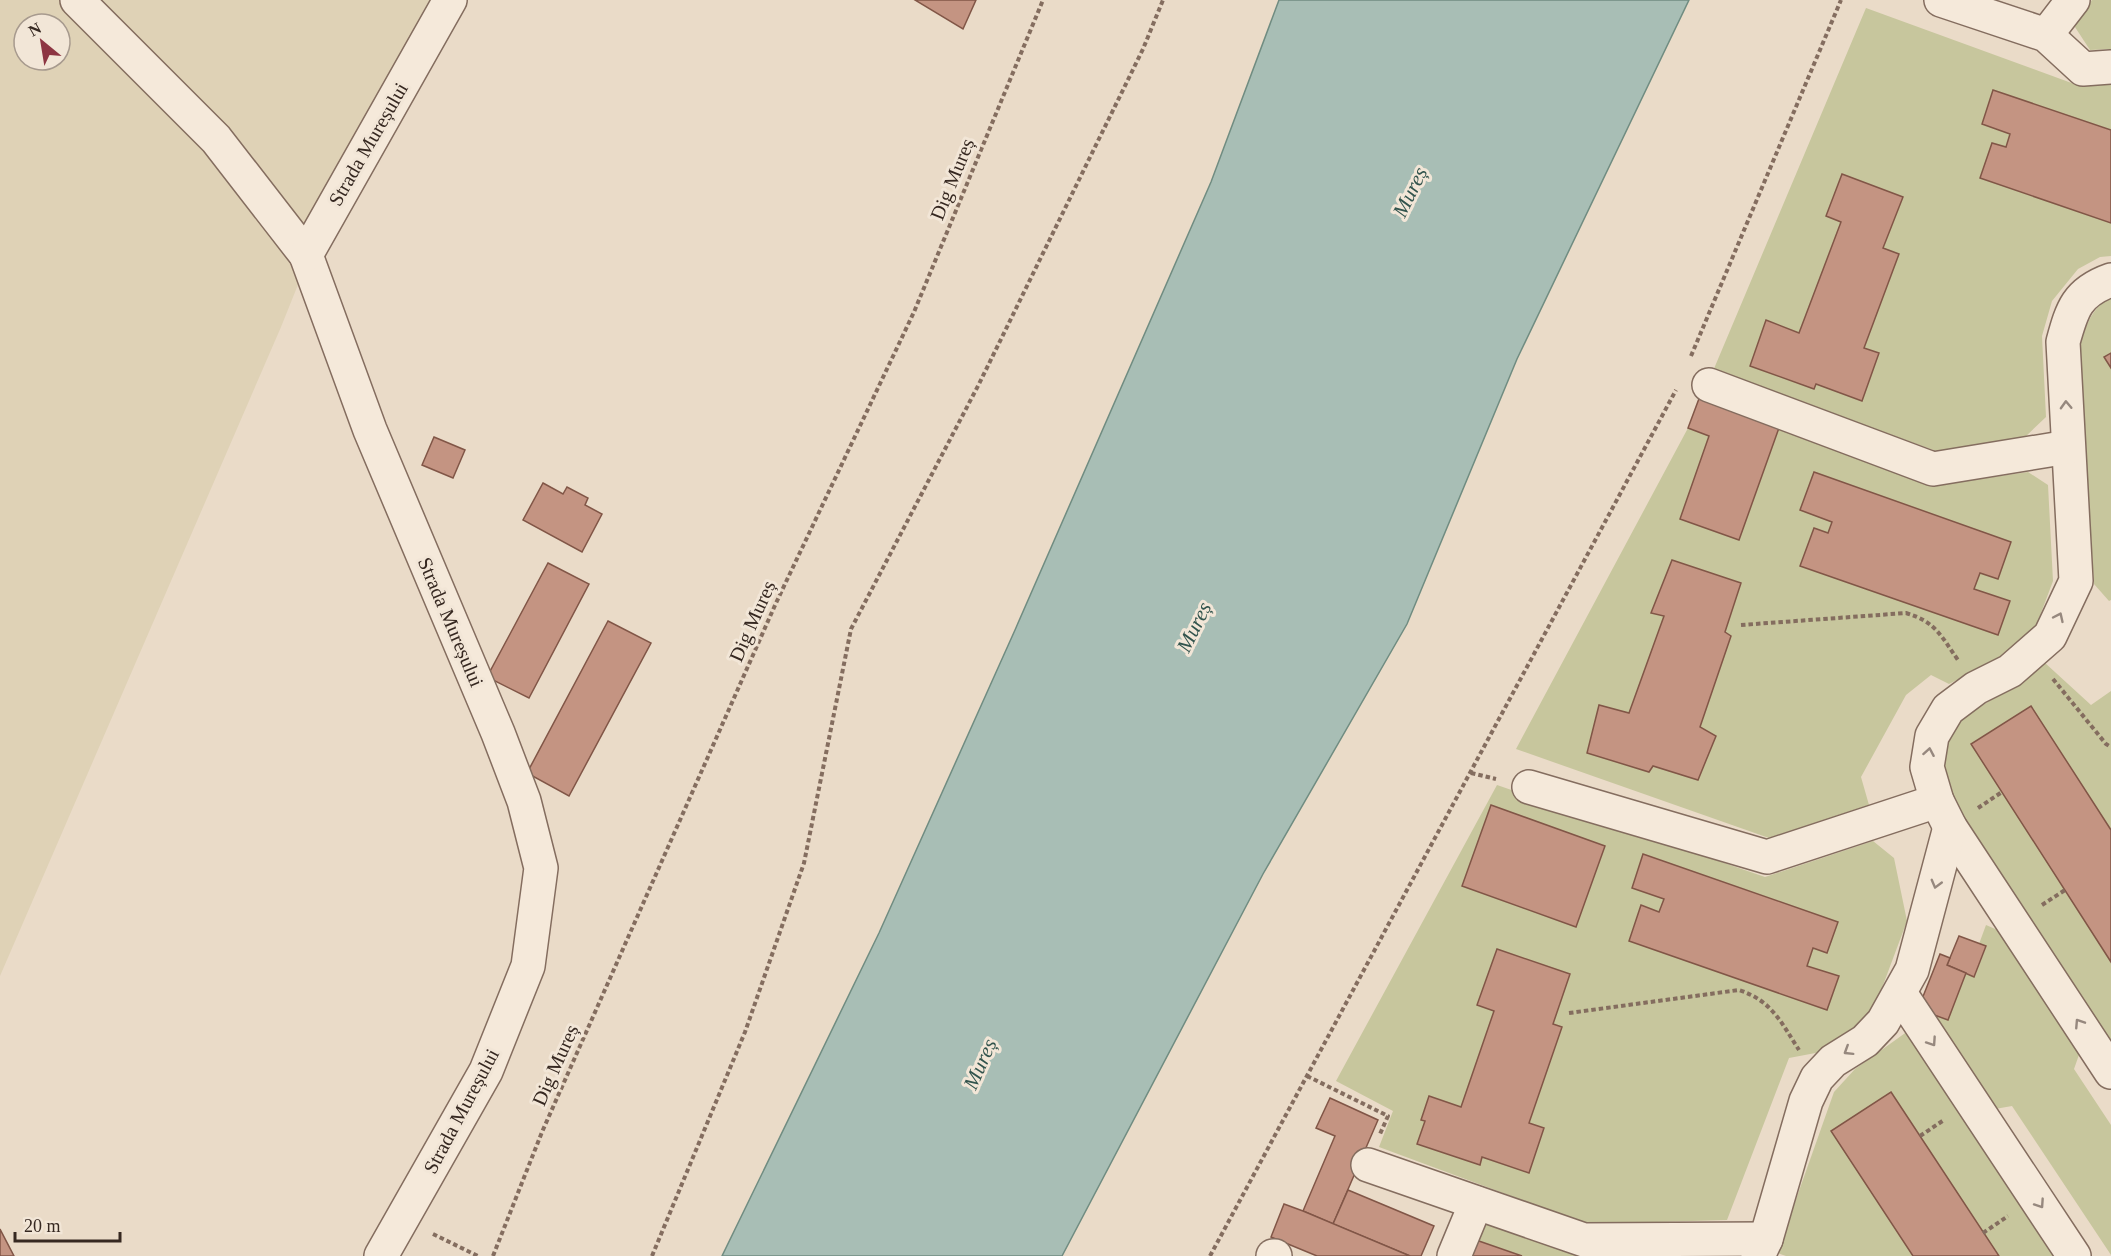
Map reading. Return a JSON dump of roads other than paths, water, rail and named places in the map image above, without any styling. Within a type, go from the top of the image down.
[{"type":"street","points":[[77,0],[216,140],[306,255]]},
{"type":"street","name":"Strada Mureșului","points":[[381,1256],[486,1071],[528,966],[541,868],[524,801],[502,743],[370,430],[306,255],[450,0]]},
{"type":"street","points":[[1941,0],[2046,35],[2083,69],[2111,67]]},
{"type":"street","points":[[2046,35],[2073,0]]},
{"type":"street","points":[[2111,280],[2092,286],[2072,309],[2063,342],[2076,581],[2050,636],[2033,654],[2010,671],[1976,688],[1948,709],[1932,736],[1927,767],[1944,814],[2111,1072]]},
{"type":"street","points":[[1692,379],[1933,469],[2068,447]]},
{"type":"street","points":[[1529,787],[1767,857],[1944,814]]},
{"type":"street","points":[[1368,1165],[1584,1240],[1762,1247],[1806,1101],[1817,1078],[1833,1061],[1865,1041],[1883,1022],[1912,970],[1922,939],[1944,814]]},
{"type":"street","points":[[1900,993],[2074,1256]]},
{"type":"street","points":[[1454,1256],[1476,1203]]},
{"type":"water","name":"Mureș","points":[[1279,0],[1689,0],[1517,359],[1407,624],[1263,874],[1062,1256],[722,1256],[879,933],[1015,630],[1211,182]]}]
